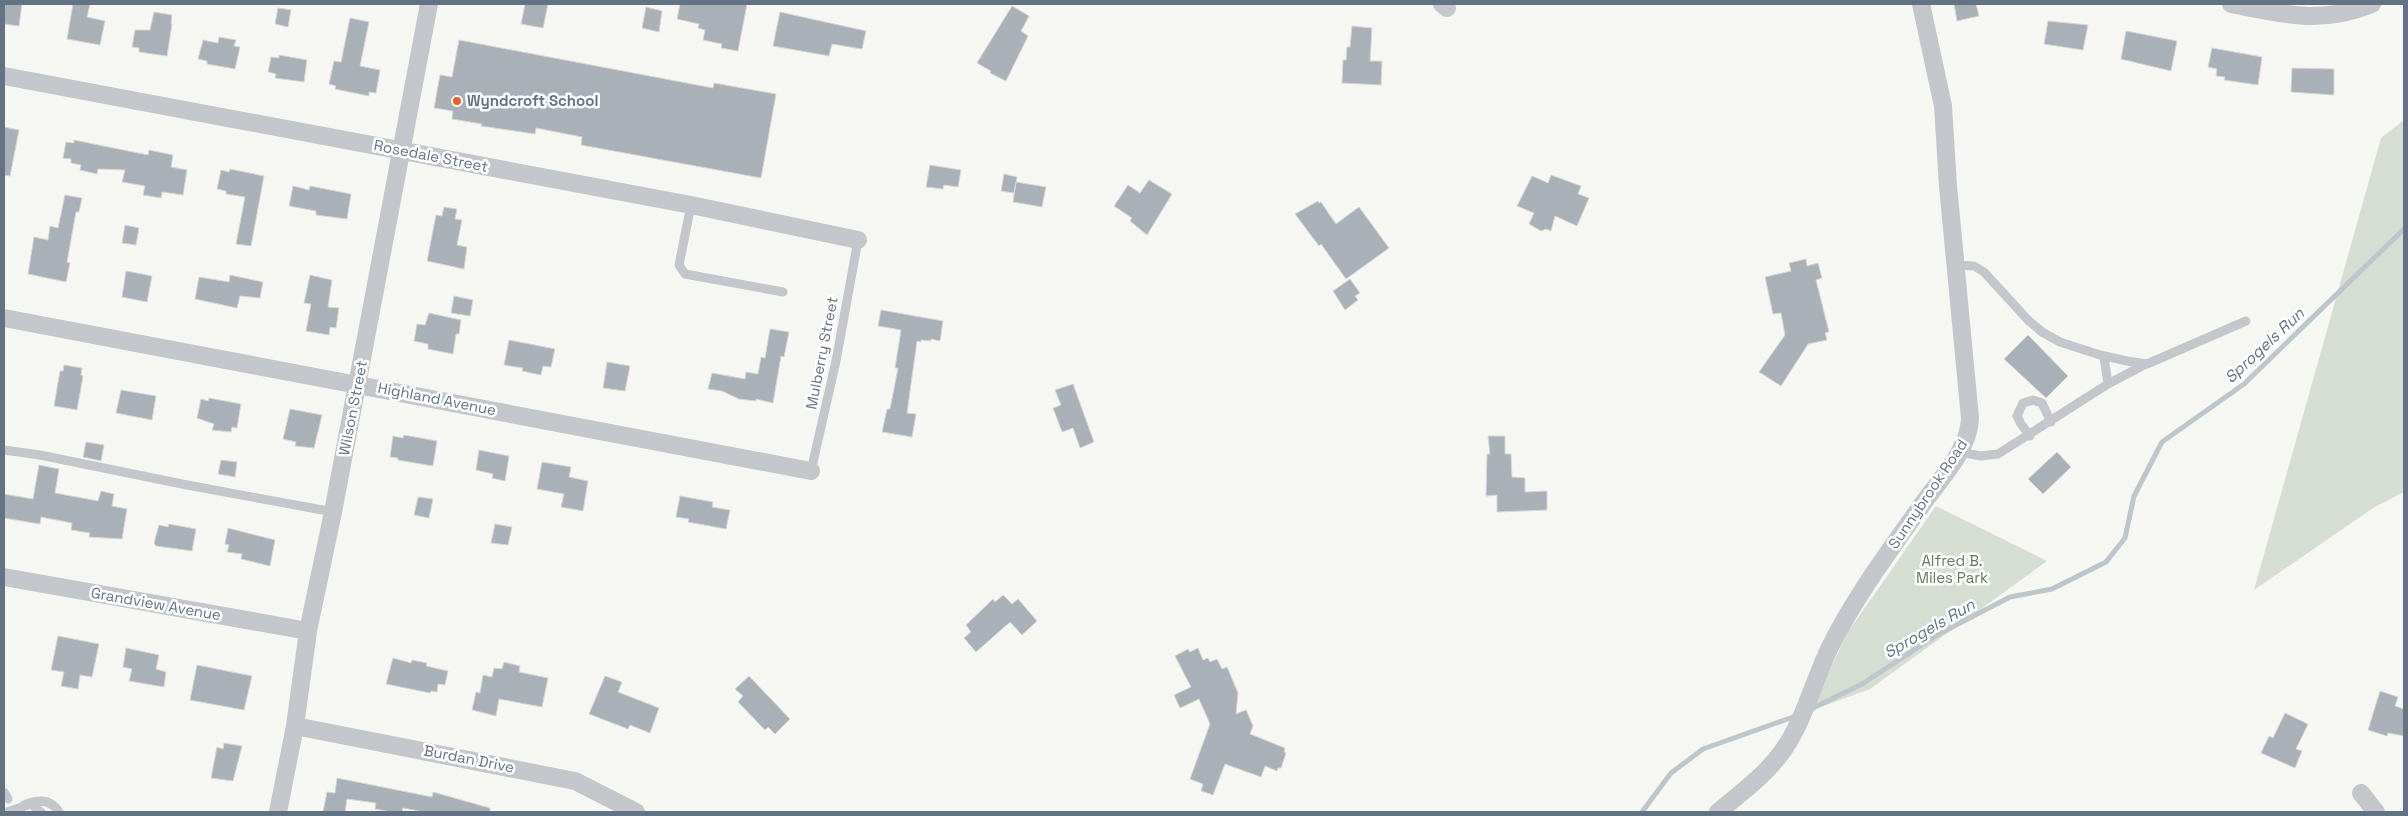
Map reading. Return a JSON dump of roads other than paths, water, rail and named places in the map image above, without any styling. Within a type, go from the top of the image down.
[{"type":"street","name":"Wilson Street","points":[[278,812],[295,726],[308,631],[333,512],[429,4]]},
{"type":"street","name":"Sunnybrook Road","points":[[1718,812],[1771,765],[1794,734],[1811,688],[1830,647],[1860,596],[1967,439],[1970,418],[1943,106],[1921,4]]},
{"type":"street","points":[[2231,4],[2286,15],[2322,17],[2340,14],[2372,4]]},
{"type":"street","name":"Rosedale Street","points":[[4,76],[691,205],[858,240]]},
{"type":"street","name":"Highland Avenue","points":[[4,318],[811,471]]},
{"type":"street","name":"Grandview Avenue","points":[[4,577],[308,631]]},
{"type":"street","name":"Burdan Drive","points":[[295,726],[575,781],[636,812]]},
{"type":"street","points":[[2361,793],[2376,812]]},
{"type":"lane","points":[[691,205],[679,265],[685,274],[783,292]]},
{"type":"lane","name":"Mulberry Street","points":[[811,471],[836,361],[858,240]]},
{"type":"lane","points":[[1956,265],[1974,266],[1984,272],[2042,332],[2060,342],[2104,356],[2147,364]]},
{"type":"lane","points":[[1959,452],[1990,456],[2012,447],[2108,384],[2147,364],[2246,321]]},
{"type":"lane","points":[[2104,356],[2108,384]]},
{"type":"lane","points":[[2030,436],[2017,416],[2023,403],[2033,400],[2042,403],[2051,422]]},
{"type":"lane","points":[[4,450],[40,455],[333,512]]},
{"type":"lane","points":[[7,812],[24,805],[43,801],[55,806],[59,812]]},
{"type":"lane","points":[[24,805],[31,804],[41,812]]},
{"type":"waterway","name":"Sprogels Run","points":[[1811,709],[1862,684],[1937,635],[2010,597],[2052,589],[2106,562],[2125,538],[2134,496],[2162,442],[2244,384],[2404,229]]},
{"type":"waterway","name":"Sprogels Run","points":[[1642,812],[1671,773],[1703,749],[1796,716]]},
{"type":"place","name":"Wyndcroft School","points":[[457,101]]},
{"type":"park label","name":"Alfred B. Miles Park","points":[[1952,570]]}]
